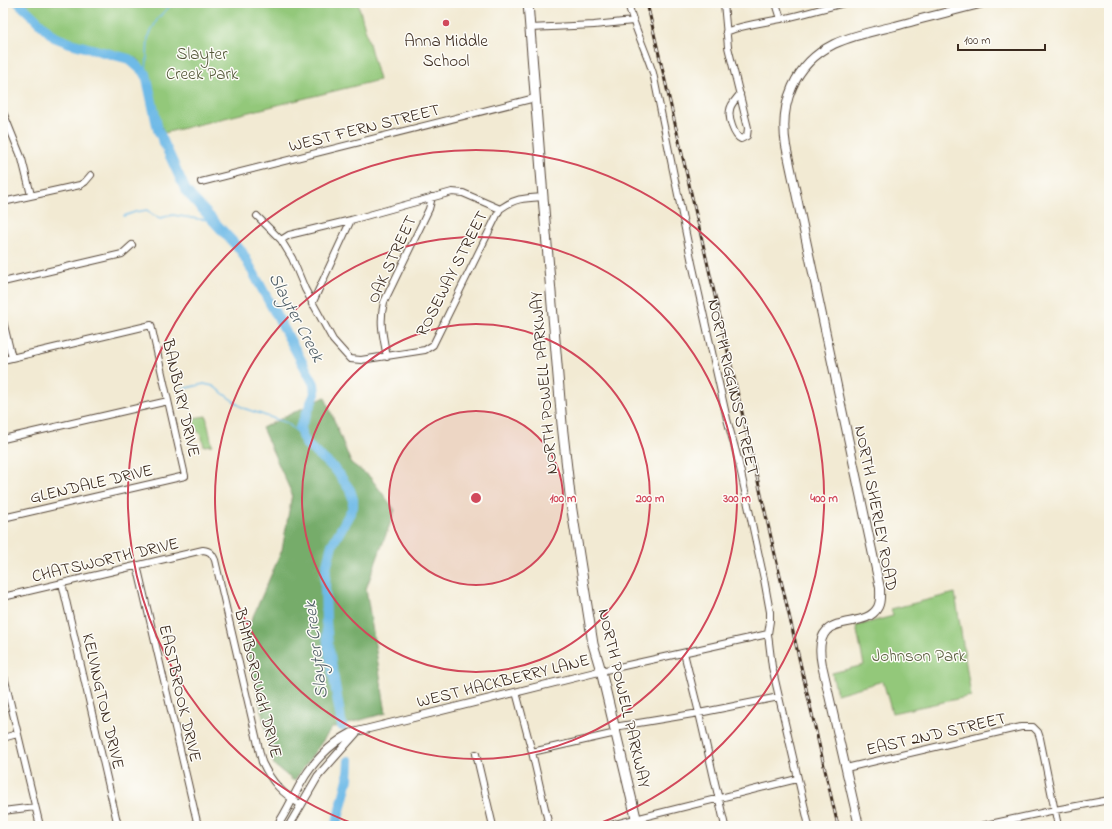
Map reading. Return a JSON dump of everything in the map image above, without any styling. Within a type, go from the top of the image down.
[{"type":"main road","name":"NORTH POWELL PARKWAY","points":[[528,3],[562,424],[571,504],[591,631],[638,822]]},
{"type":"main road","name":"NORTH SHERLEY ROAD","points":[[859,826],[822,665],[820,652],[821,640],[831,628],[868,616],[874,612],[879,606],[880,594],[878,577],[785,140],[785,112],[789,92],[804,66],[833,44],[856,36],[983,3]]},
{"type":"street","name":"NORTH RIGGINS STREET","points":[[628,3],[633,21],[653,73],[692,263],[764,579],[770,612],[768,634],[772,667],[809,826]]},
{"type":"street","points":[[724,3],[728,47],[740,94],[748,132],[747,136],[741,139],[735,135],[730,113],[731,106],[740,94]]},
{"type":"street","points":[[776,3],[781,19]]},
{"type":"street","points":[[726,32],[758,22],[781,19],[844,3]]},
{"type":"street","points":[[530,28],[594,25],[633,21]]},
{"type":"street","name":"WEST FERN STREET","points":[[201,182],[535,98]]},
{"type":"street","points":[[3,112],[22,159],[31,195]]},
{"type":"street","points":[[3,202],[80,185],[91,175]]},
{"type":"street","points":[[281,240],[289,235],[351,220],[452,192],[463,193],[500,209],[509,202],[520,198],[543,197]]},
{"type":"street","name":"OAK STREET","points":[[387,356],[381,324],[381,314],[384,302],[430,209],[432,197]]},
{"type":"street","name":"ROSEWAY STREET","points":[[257,216],[281,240],[292,258],[312,304],[332,340],[350,359],[361,360],[425,350],[433,345],[500,209]]},
{"type":"street","points":[[312,304],[351,220]]},
{"type":"street","points":[[3,282],[122,254],[132,245]]},
{"type":"street","points":[[3,320],[12,358],[3,360]]},
{"type":"street","name":"BANBURY DRIVE","points":[[12,358],[151,325],[186,476]]},
{"type":"street","points":[[3,439],[168,401]]},
{"type":"street","name":"GLENDALE DRIVE","points":[[3,518],[186,476]]},
{"type":"street","name":"CHATSWORTH DRIVE","points":[[3,597],[203,550],[212,553]]},
{"type":"street","name":"BAMBOROUGH DRIVE","points":[[212,553],[215,560],[262,762],[268,776],[278,789],[302,805]]},
{"type":"street","name":"EASTBROOK DRIVE","points":[[137,565],[198,826]]},
{"type":"street","name":"KELVINGTON DRIVE","points":[[62,583],[118,826]]},
{"type":"street","name":"WEST HACKBERRY LANE","points":[[277,826],[308,771],[328,750],[346,735],[363,729],[601,671],[768,634]]},
{"type":"street","points":[[684,653],[725,826]]},
{"type":"street","points":[[3,672],[40,826]]},
{"type":"street","points":[[516,692],[549,826]]},
{"type":"street","points":[[532,752],[615,730],[779,697]]},
{"type":"street","name":"EAST 2ND STREET","points":[[846,768],[1021,727],[1033,727],[1038,732],[1040,738],[1055,810]]},
{"type":"street","points":[[289,826],[322,772],[352,737],[363,729]]},
{"type":"street","points":[[3,738],[17,734]]},
{"type":"street","points":[[476,754],[493,826]]},
{"type":"street","points":[[607,826],[638,822],[718,798],[797,779]]},
{"type":"street","points":[[981,826],[1109,800]]},
{"type":"street","points":[[3,810],[35,807]]},
{"type":"street","points":[[1055,810],[1058,826]]},
{"type":"green space","name":"Slayter Creek Park","points":[[24,3],[358,3],[379,80],[164,133],[138,59],[59,37]]},
{"type":"green space","points":[[325,397],[351,463],[370,477],[395,510],[366,589],[386,713],[332,728],[294,781],[274,765],[244,637],[282,550],[292,494],[262,428]]},
{"type":"green space","points":[[206,416],[212,445],[204,446],[201,434],[195,429],[193,418]]},
{"type":"green space","name":"Johnson Park","points":[[955,593],[971,696],[892,713],[883,681],[837,694],[832,673],[864,665],[856,626],[893,616],[891,609]]},
{"type":"waterway","name":"Slayter Creek","points":[[19,3],[54,37],[70,43],[129,59],[146,74],[158,130],[186,191],[242,252],[314,384],[315,394],[300,428],[302,436],[307,445],[336,470],[350,490],[353,499],[353,507],[332,545],[326,568],[325,584],[328,644],[342,726]]},
{"type":"waterway","points":[[146,74],[148,38],[158,18],[173,3]]},
{"type":"waterway","points":[[124,216],[147,210],[160,218],[173,215],[212,220]]},
{"type":"waterway","points":[[182,389],[204,384],[213,386],[243,408],[287,423],[302,436]]},
{"type":"waterway","name":"Slayter Creek","points":[[336,826],[348,779],[349,761]]},
{"type":"railway","points":[[647,3],[838,826]]},
{"type":"place","name":"Anna Middle School","points":[[446,23]]}]
